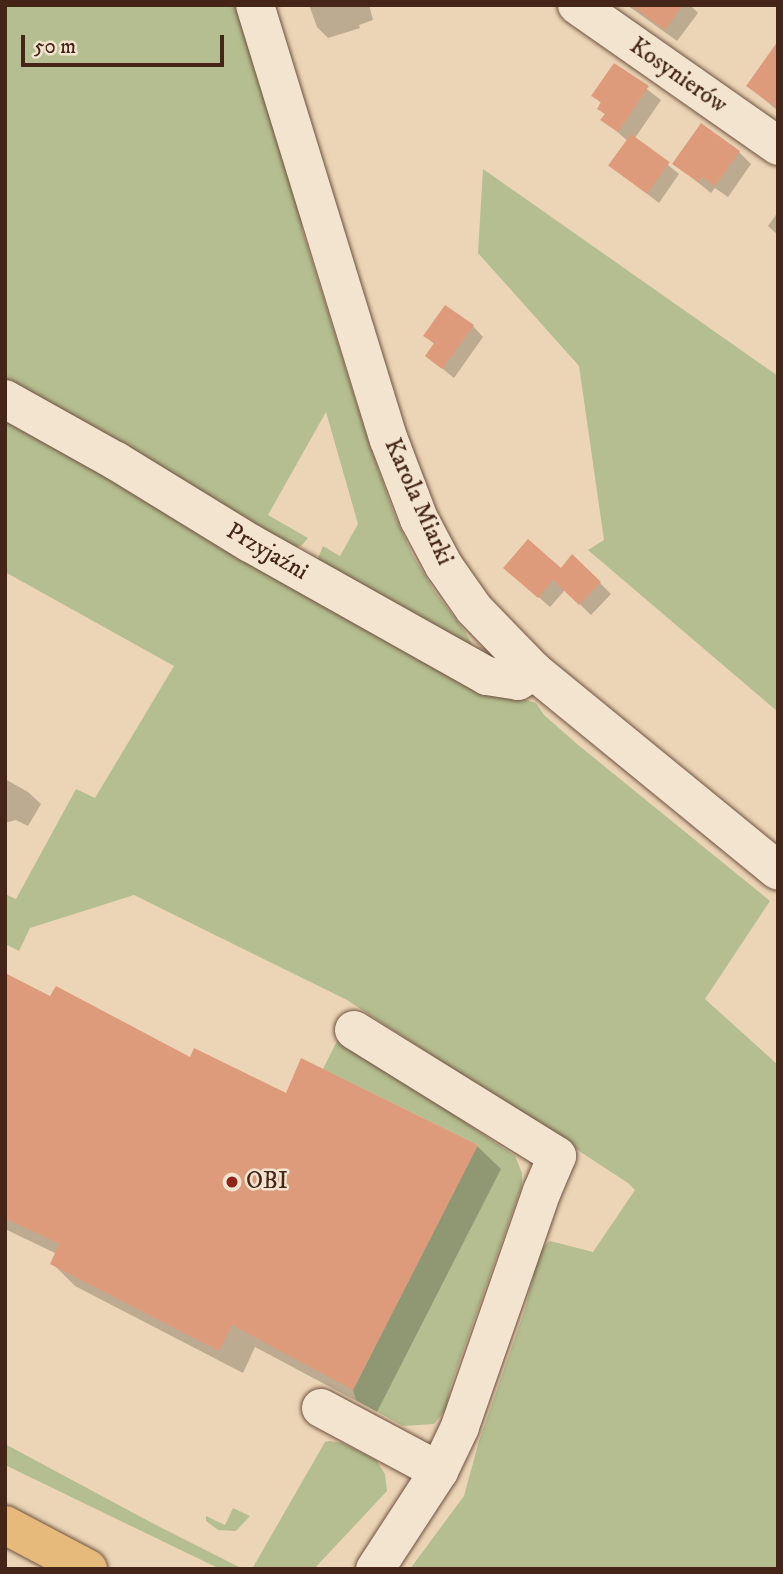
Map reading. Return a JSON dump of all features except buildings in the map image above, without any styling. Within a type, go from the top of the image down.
[{"type":"main road","points":[[5,1525],[88,1569]]},
{"type":"street","name":"Karola Miarki","points":[[255,5],[370,381],[419,519],[458,588],[493,630],[534,671],[778,871]]},
{"type":"street","name":"Kosynierów","points":[[578,5],[778,146]]},
{"type":"street","name":"Przyjaźni","points":[[5,399],[116,461],[250,543],[487,676],[512,681],[534,671]]},
{"type":"street","points":[[354,1030],[557,1156],[542,1191],[468,1407],[439,1471],[372,1565]]},
{"type":"street","points":[[321,1408],[439,1471]]},
{"type":"green space","points":[[5,5],[239,5],[302,211],[302,229],[393,511],[411,552],[433,589],[466,633],[482,664],[316,563],[323,546],[340,556],[358,524],[326,412],[268,515],[308,538],[302,545],[292,549],[5,392]]},
{"type":"green space","points":[[483,169],[778,376],[778,712],[588,550],[604,540],[579,366],[478,253]]},
{"type":"green space","points":[[5,407],[494,690],[536,703],[544,715],[577,744],[770,901],[705,999],[778,1065],[778,1569],[410,1569],[464,1496],[479,1441],[525,1309],[540,1250],[550,1241],[593,1252],[635,1190],[347,1000],[134,895],[30,928],[19,951],[5,944],[5,894],[16,899],[76,789],[95,798],[174,666],[5,572]]},
{"type":"green space","points":[[339,1037],[515,1156],[522,1173],[522,1185],[451,1385],[446,1409],[434,1424],[403,1426],[356,1400],[353,1390],[478,1145],[323,1069]]},
{"type":"green space","points":[[325,1442],[342,1443],[376,1460],[385,1474],[387,1491],[314,1569],[252,1569]]},
{"type":"green space","points":[[5,1444],[243,1569],[220,1569],[5,1465]]},
{"type":"green space","points":[[233,1508],[250,1516],[236,1531],[218,1530],[206,1521],[206,1516],[225,1525]]},
{"type":"place","name":"OBI","points":[[232,1182]]}]
